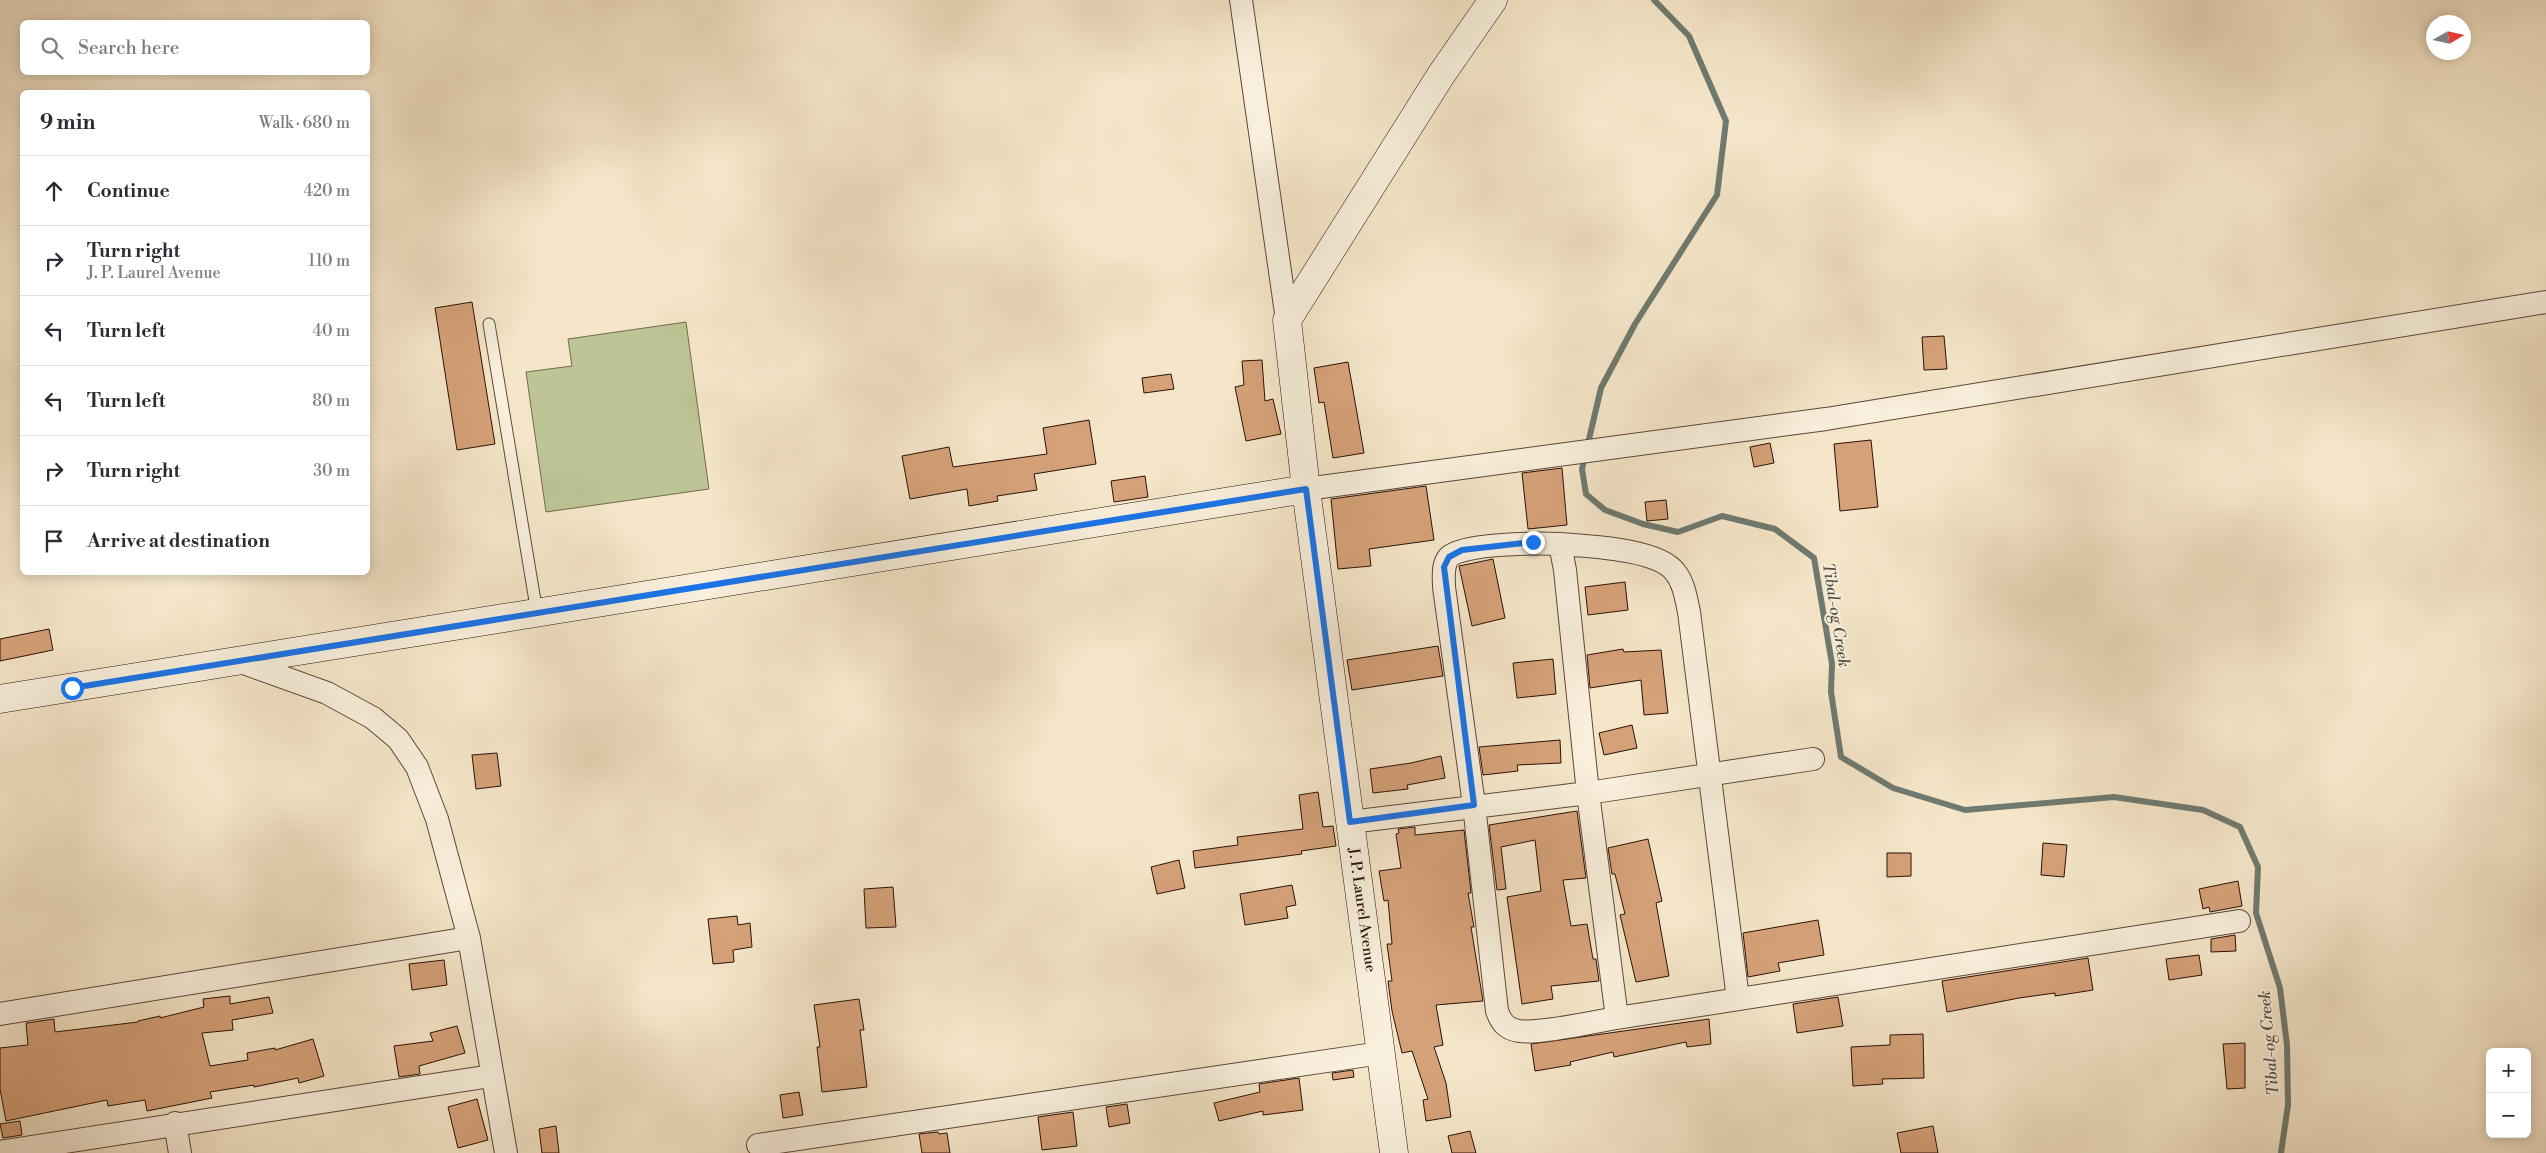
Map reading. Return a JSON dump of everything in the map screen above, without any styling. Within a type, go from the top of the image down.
[{"type":"street","points":[[1241,0],[1287,320]]},
{"type":"street","points":[[1287,320],[1441,75],[1493,0]]},
{"type":"street","points":[[0,699],[1306,489],[1835,418],[2546,302]]},
{"type":"street","name":"J. P. Laurel Avenue","points":[[1287,320],[1306,489],[1394,1153]]},
{"type":"street","points":[[1738,999],[1708,775],[1689,612],[1683,588],[1675,571],[1664,562],[1615,548],[1533,542],[1462,550],[1449,557],[1444,567],[1474,805],[1497,1011],[1502,1023],[1518,1031],[1530,1031],[1617,1018],[2239,921]]},
{"type":"street","points":[[1560,544],[1566,580],[1588,792],[1617,1018]]},
{"type":"street","points":[[238,661],[327,693],[373,718],[398,739],[416,767],[437,819],[469,938],[506,1153]]},
{"type":"street","points":[[1350,822],[1588,792],[1813,759]]},
{"type":"street","points":[[0,1014],[469,938]]},
{"type":"street","points":[[758,1145],[1381,1053]]},
{"type":"street","points":[[0,1152],[175,1123],[492,1076]]},
{"type":"street","points":[[175,1123],[180,1153]]},
{"type":"lane","points":[[489,324],[537,612]]},
{"type":"green space","points":[[686,322],[709,489],[546,512],[526,372],[572,366],[568,339]]},
{"type":"building","points":[[472,302],[495,444],[457,450],[435,308]]},
{"type":"building","points":[[1944,336],[1947,369],[1924,370],[1922,337]]},
{"type":"building","points":[[1262,360],[1265,401],[1273,399],[1281,434],[1246,441],[1235,387],[1244,385],[1242,361]]},
{"type":"building","points":[[1348,362],[1364,453],[1333,458],[1324,402],[1319,403],[1314,368]]},
{"type":"building","points":[[1171,374],[1174,389],[1144,393],[1142,378]]},
{"type":"building","points":[[1089,420],[1096,464],[1034,474],[1037,490],[997,496],[998,501],[969,506],[967,489],[910,499],[902,456],[949,447],[953,467],[1047,454],[1043,428]]},
{"type":"building","points":[[1871,440],[1878,507],[1840,511],[1834,444]]},
{"type":"building","points":[[1770,443],[1774,463],[1754,467],[1750,447]]},
{"type":"building","points":[[1562,468],[1567,525],[1528,529],[1522,473]]},
{"type":"building","points":[[1145,476],[1148,497],[1114,502],[1111,481]]},
{"type":"building","points":[[1426,486],[1434,540],[1369,549],[1371,566],[1338,569],[1331,499]]},
{"type":"building","points":[[1666,500],[1668,519],[1647,521],[1645,502]]},
{"type":"building","points":[[1493,559],[1505,618],[1472,626],[1459,566]]},
{"type":"building","points":[[1625,582],[1628,610],[1588,615],[1585,587]]},
{"type":"building","points":[[49,629],[53,650],[0,661],[0,639]]},
{"type":"building","points":[[1438,646],[1443,676],[1352,690],[1347,660]]},
{"type":"building","points":[[1623,649],[1624,652],[1661,650],[1668,713],[1644,715],[1641,680],[1590,688],[1587,655]]},
{"type":"building","points":[[1553,659],[1556,694],[1517,698],[1513,663]]},
{"type":"building","points":[[1632,725],[1637,748],[1604,755],[1599,733]]},
{"type":"building","points":[[1560,740],[1561,763],[1517,765],[1518,771],[1483,775],[1479,747]]},
{"type":"building","points":[[497,753],[501,786],[476,789],[472,755]]},
{"type":"building","points":[[1441,756],[1445,778],[1407,785],[1408,789],[1373,793],[1370,769]]},
{"type":"building","points":[[1318,792],[1323,827],[1333,826],[1336,846],[1301,851],[1302,854],[1195,868],[1193,851],[1238,845],[1237,837],[1303,829],[1299,795]]},
{"type":"building","points":[[1577,811],[1586,878],[1563,880],[1571,926],[1587,924],[1593,959],[1596,959],[1599,981],[1551,986],[1553,999],[1522,1004],[1507,897],[1541,891],[1535,840],[1501,847],[1506,889],[1497,890],[1489,825]]},
{"type":"building","points":[[1415,827],[1415,835],[1464,830],[1471,893],[1468,893],[1474,927],[1471,927],[1483,1001],[1436,1005],[1443,1045],[1434,1047],[1446,1083],[1451,1117],[1426,1121],[1423,1100],[1428,1099],[1412,1051],[1402,1053],[1392,1011],[1388,981],[1392,981],[1387,944],[1392,944],[1388,900],[1384,901],[1379,871],[1401,868],[1396,834],[1399,833],[1398,829]]},
{"type":"building","points":[[1648,839],[1662,901],[1656,903],[1669,976],[1636,982],[1620,915],[1625,914],[1615,874],[1612,874],[1608,848]]},
{"type":"building","points":[[2043,843],[2067,845],[2064,877],[2041,875]]},
{"type":"building","points":[[1887,853],[1911,853],[1911,876],[1887,877]]},
{"type":"building","points":[[1179,860],[1185,888],[1157,894],[1151,867]]},
{"type":"building","points":[[2238,881],[2242,906],[2210,912],[2209,907],[2203,909],[2199,889]]},
{"type":"building","points":[[1292,885],[1296,905],[1286,907],[1288,918],[1245,925],[1240,894]]},
{"type":"building","points":[[893,887],[896,927],[866,928],[864,889]]},
{"type":"building","points":[[737,916],[738,925],[750,923],[752,947],[733,950],[734,962],[713,964],[708,919]]},
{"type":"building","points":[[1818,920],[1824,955],[1778,963],[1780,971],[1748,977],[1743,933]]},
{"type":"building","points":[[2235,935],[2236,951],[2211,952],[2211,939]]},
{"type":"building","points":[[2199,955],[2202,975],[2169,980],[2166,959]]},
{"type":"building","points":[[2088,958],[2093,990],[2055,996],[2055,993],[2019,998],[1947,1012],[1942,981]]},
{"type":"building","points":[[444,960],[447,985],[412,990],[409,964]]},
{"type":"building","points":[[230,996],[230,1004],[269,997],[273,1013],[232,1020],[233,1030],[202,1033],[210,1066],[248,1060],[247,1053],[275,1048],[275,1050],[313,1039],[324,1076],[299,1083],[298,1078],[254,1087],[254,1085],[210,1092],[212,1098],[147,1111],[145,1100],[108,1106],[107,1100],[6,1121],[0,1089],[0,1048],[28,1045],[26,1023],[54,1019],[55,1032],[138,1022],[204,1007],[203,999]]},
{"type":"building","points":[[1838,997],[1843,1026],[1797,1033],[1793,1004]]},
{"type":"building","points":[[859,999],[864,1030],[860,1030],[867,1087],[822,1092],[817,1047],[820,1047],[814,1005]]},
{"type":"building","points":[[1709,1019],[1711,1044],[1687,1047],[1686,1042],[1614,1057],[1613,1052],[1570,1062],[1571,1065],[1535,1071],[1531,1044]]},
{"type":"building","points":[[457,1026],[465,1053],[419,1066],[420,1074],[399,1077],[394,1046],[433,1041],[430,1033]]},
{"type":"building","points":[[1923,1034],[1924,1078],[1882,1079],[1883,1084],[1853,1086],[1851,1047],[1890,1045],[1890,1035]]},
{"type":"building","points":[[2245,1043],[2245,1088],[2227,1089],[2223,1044]]},
{"type":"building","points":[[1353,1070],[1354,1077],[1333,1080],[1332,1073]]},
{"type":"building","points":[[1299,1078],[1303,1110],[1263,1115],[1263,1111],[1219,1121],[1214,1103],[1260,1092],[1259,1084]]},
{"type":"building","points":[[799,1092],[803,1115],[783,1118],[780,1095]]},
{"type":"building","points":[[477,1099],[488,1140],[458,1148],[448,1107]]},
{"type":"building","points":[[1127,1104],[1130,1123],[1109,1127],[1106,1107]]},
{"type":"building","points":[[1073,1112],[1077,1146],[1042,1150],[1038,1117]]},
{"type":"building","points":[[20,1121],[22,1135],[3,1138],[0,1124]]},
{"type":"building","points":[[556,1126],[559,1153],[542,1153],[539,1129]]},
{"type":"building","points":[[1933,1126],[1938,1153],[1901,1153],[1897,1133]]},
{"type":"building","points":[[1470,1131],[1476,1153],[1452,1153],[1448,1136]]},
{"type":"building","points":[[938,1132],[939,1134],[947,1133],[950,1153],[922,1153],[919,1134]]},
{"type":"waterway","name":"Tibal-og Creek","points":[[1654,0],[1689,36],[1726,121],[1717,195],[1635,324],[1601,388],[1582,469],[1586,494],[1605,510],[1643,524],[1678,532],[1722,516],[1775,529],[1814,558],[1832,664],[1831,692],[1841,757],[1893,788],[1965,810],[2114,797],[2203,810],[2240,827],[2258,867],[2256,913],[2280,988],[2287,1045],[2288,1105],[2281,1153]]},
{"type":"route","points":[[72,688],[1306,489],[1350,822],[1474,805],[1444,587],[1444,567],[1449,557],[1462,550],[1533,542]]}]
